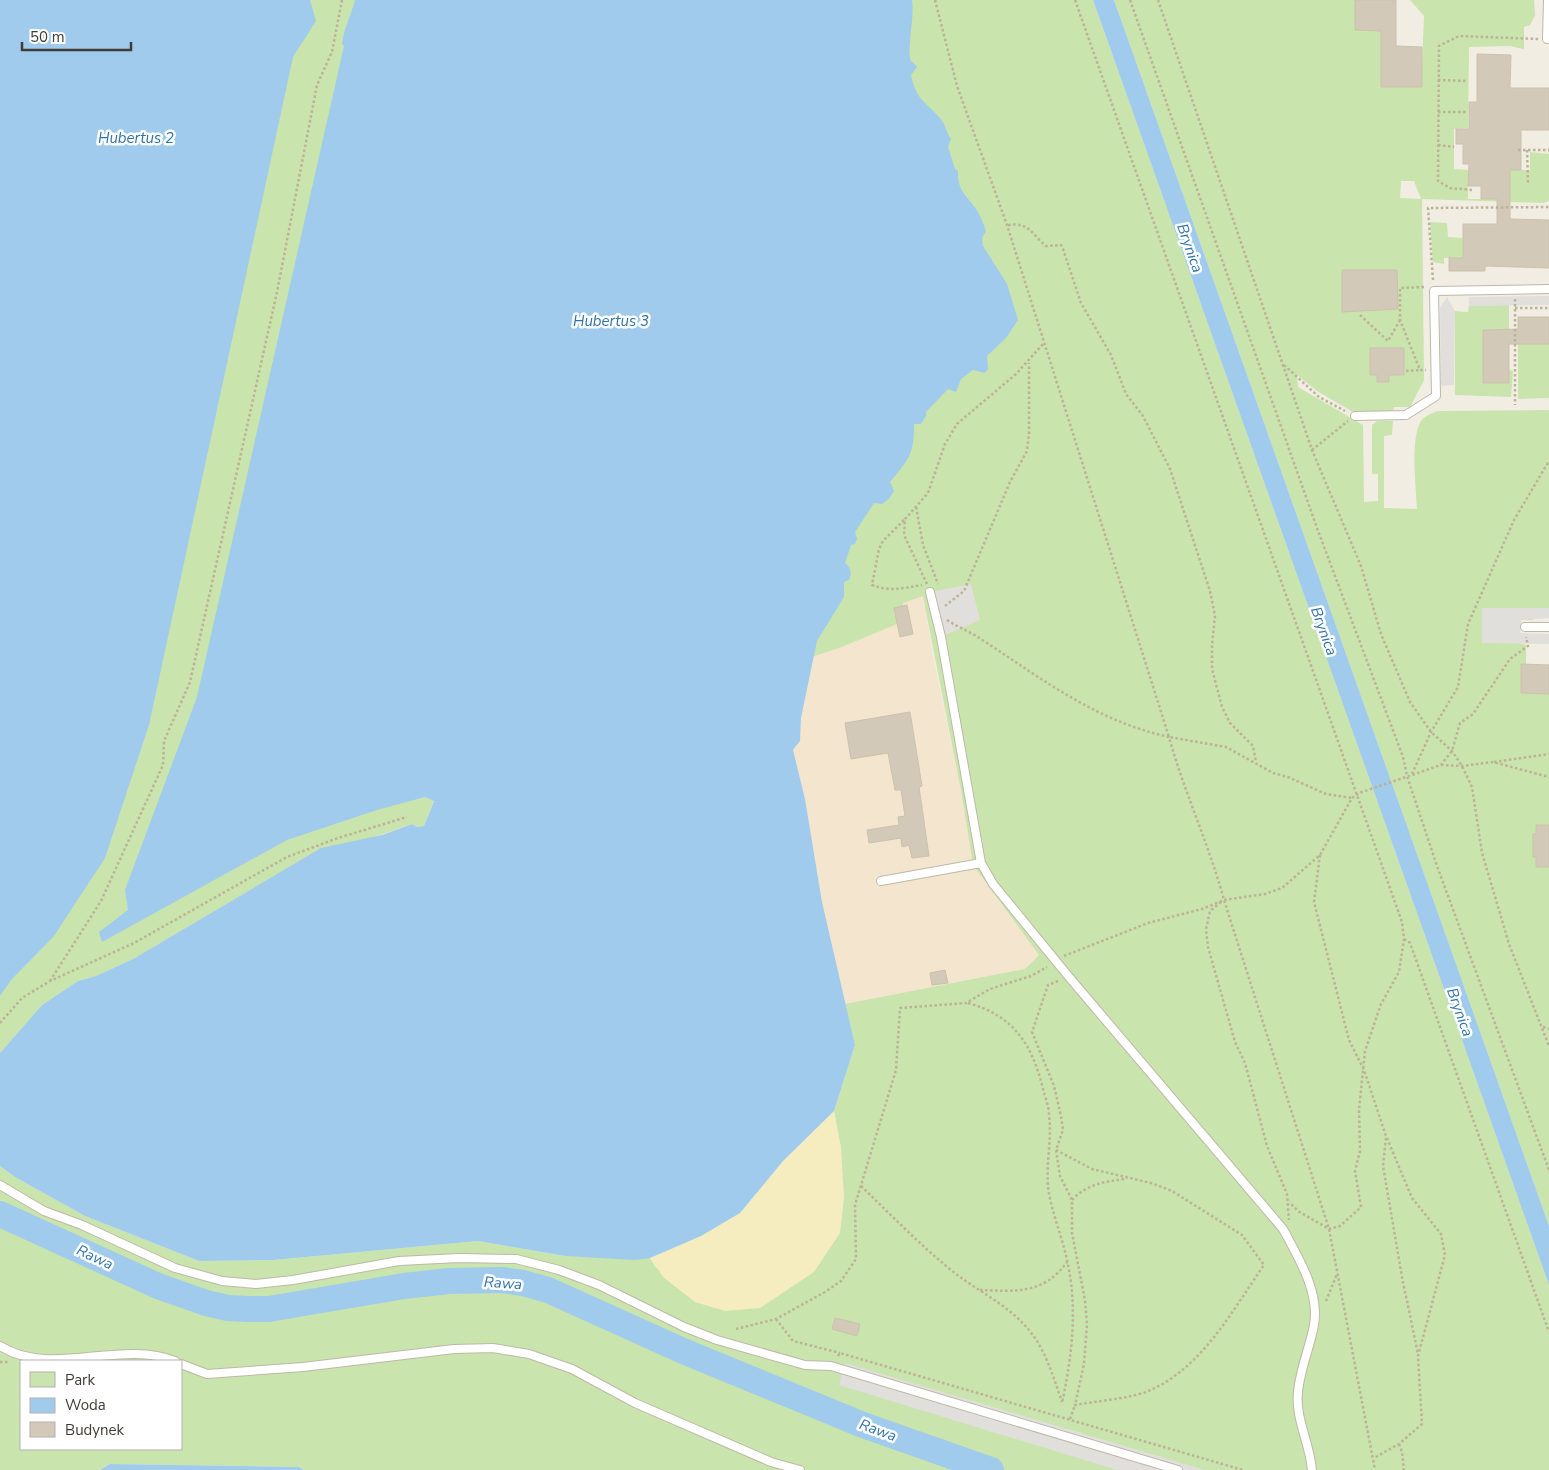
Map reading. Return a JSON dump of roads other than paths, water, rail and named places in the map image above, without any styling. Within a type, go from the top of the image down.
[{"type":"lane","points":[[1547,39],[1548,0]]},
{"type":"lane","points":[[1355,416],[1406,415],[1436,396],[1434,289],[1549,289]]},
{"type":"lane","points":[[929,588],[981,863],[993,884],[1069,977],[1283,1229],[1309,1283],[1315,1309],[1314,1323],[1298,1392],[1298,1406],[1312,1470]]},
{"type":"lane","points":[[1525,627],[1549,627]]},
{"type":"lane","points":[[881,881],[981,863]]},
{"type":"lane","points":[[0,1185],[44,1211],[82,1224],[175,1268],[222,1281],[256,1284],[284,1281],[399,1261],[459,1258],[516,1259],[560,1270],[599,1285],[717,1340],[804,1365],[831,1366],[1178,1470]]},
{"type":"lane","points":[[0,1346],[12,1354],[39,1360],[132,1355],[172,1360]]},
{"type":"lane","points":[[182,1364],[207,1374],[303,1367],[454,1349],[493,1348],[520,1353],[572,1369],[636,1403],[771,1462],[800,1470]]},
{"type":"water","name":"Hubertus 2","points":[[0,0],[310,0],[316,21],[293,57],[149,725],[105,858],[54,936],[12,979],[0,996]]},
{"type":"water","name":"Hubertus 3","points":[[355,0],[912,0],[910,57],[917,67],[911,75],[913,83],[918,95],[942,121],[951,139],[948,147],[955,169],[958,171],[959,184],[978,212],[986,231],[982,238],[983,246],[1007,284],[1018,320],[1006,338],[987,356],[988,369],[985,373],[973,370],[961,379],[956,392],[948,389],[926,412],[926,416],[921,424],[914,424],[913,443],[909,456],[890,482],[894,491],[889,499],[882,504],[874,503],[855,532],[857,539],[855,544],[851,545],[845,563],[851,572],[849,580],[844,582],[844,597],[817,641],[801,718],[800,741],[793,750],[805,799],[822,902],[855,1045],[834,1111],[783,1161],[740,1213],[701,1236],[650,1258],[635,1260],[565,1256],[478,1241],[274,1260],[199,1261],[85,1216],[15,1177],[0,1166],[0,1053],[42,1005],[78,981],[96,976],[133,959],[321,848],[382,835],[412,824],[417,827],[424,826],[434,801],[425,797],[377,810],[287,840],[102,942],[99,932],[128,910],[125,890],[197,697],[344,46],[342,44],[343,38]]},
{"type":"water","name":"Brynica","points":[[1093,0],[1114,0],[1549,1226],[1549,1285]]},
{"type":"water","points":[[110,1464],[299,1467],[304,1470],[100,1470]]},
{"type":"waterway","name":"Rawa","points":[[0,1214],[158,1286],[206,1303],[228,1308],[269,1309],[404,1286],[449,1281],[501,1280],[523,1283],[548,1290],[683,1351],[863,1425],[991,1470]]}]
